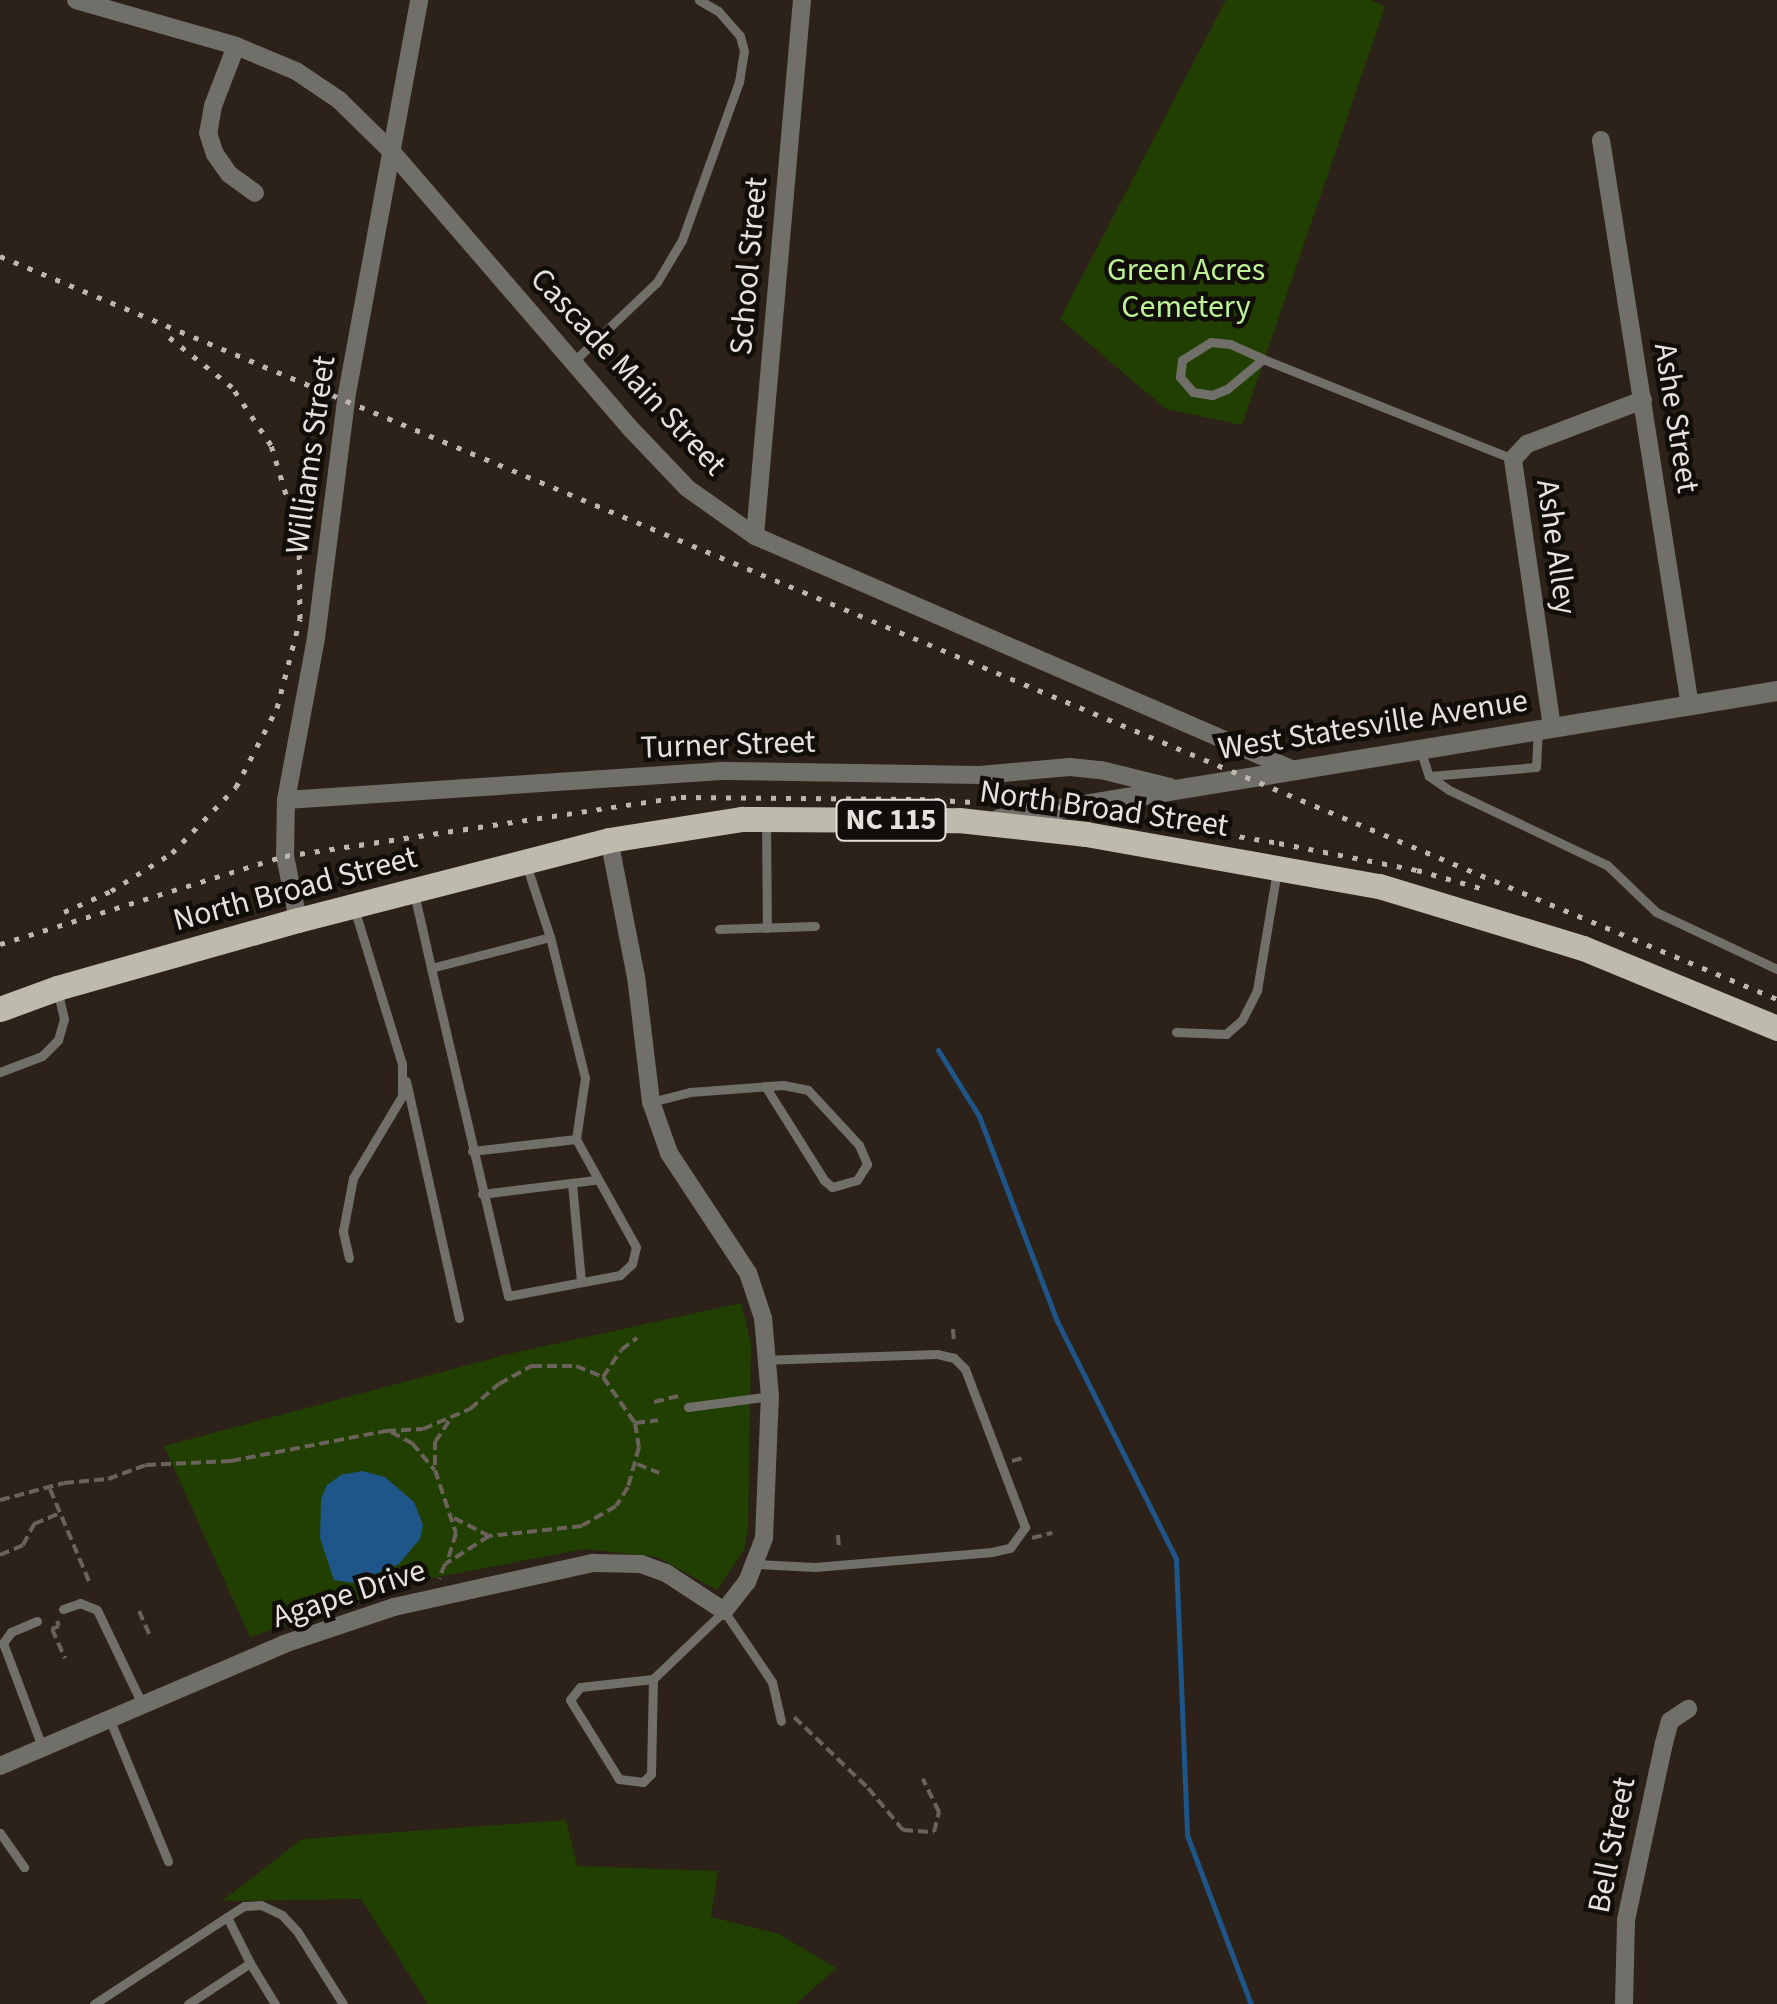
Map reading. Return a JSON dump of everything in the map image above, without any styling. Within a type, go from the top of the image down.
[{"type":"main road","name":"North Broad Street","points":[[0,1009],[56,988],[298,920],[608,840],[766,819],[979,822],[1086,834],[1379,886],[1583,948],[1777,1028]]},
{"type":"street","name":"Cascade Main Street","points":[[76,0],[236,46],[296,72],[338,100],[391,150],[687,488],[754,536],[1072,670],[1296,772]]},
{"type":"street","name":"Williams Street","points":[[298,920],[285,856],[286,800],[316,638],[346,399],[419,0]]},
{"type":"street","name":"School Street","points":[[754,536],[802,0]]},
{"type":"street","points":[[236,46],[212,106],[208,133],[215,154],[229,174],[255,193]]},
{"type":"street","name":"Ashe Street","points":[[1600,140],[1690,706]]},
{"type":"street","name":"Ashe Alley","points":[[1545,728],[1513,459],[1527,444],[1643,400]]},
{"type":"street","name":"West Statesville Avenue","points":[[979,822],[1777,692]]},
{"type":"street","name":"Turner Street","points":[[286,800],[725,772],[980,776],[1070,767],[1101,770],[1170,788]]},
{"type":"street","points":[[608,840],[636,977],[651,1102],[669,1154],[748,1272],[763,1318],[770,1396],[764,1538],[756,1564],[724,1611]]},
{"type":"street","name":"Agape Drive","points":[[0,1766],[284,1644],[394,1607],[593,1563],[641,1564],[666,1573],[724,1611]]},
{"type":"street","name":"Bell Street","points":[[1624,2004],[1626,1920],[1664,1743],[1670,1722],[1688,1709]]},
{"type":"lane","points":[[573,362],[657,282],[682,240],[739,82],[744,51],[740,36],[732,24],[699,0]]},
{"type":"lane","points":[[1263,360],[1227,389],[1212,394],[1193,392],[1180,378],[1182,360],[1211,342],[1230,344],[1513,459]]},
{"type":"lane","points":[[1429,776],[1536,767],[1545,728]]},
{"type":"lane","points":[[1420,750],[1429,776],[1510,821],[1608,864],[1656,912],[1777,969]]},
{"type":"lane","points":[[766,819],[767,928]]},
{"type":"lane","points":[[413,890],[508,1296],[620,1276],[636,1256],[636,1247],[595,1180],[576,1139],[585,1078],[550,937],[525,861]]},
{"type":"lane","points":[[1176,1032],[1226,1034],[1242,1020],[1257,990],[1278,868]]},
{"type":"lane","points":[[354,906],[402,1064],[459,1318]]},
{"type":"lane","points":[[719,930],[815,926]]},
{"type":"lane","points":[[431,968],[550,937]]},
{"type":"lane","points":[[0,1072],[42,1056],[58,1040],[64,1019],[56,988]]},
{"type":"lane","points":[[349,1258],[343,1230],[346,1204],[354,1178],[402,1096],[402,1064]]},
{"type":"lane","points":[[651,1102],[690,1092],[764,1086],[808,1090],[858,1145],[868,1164],[857,1180],[832,1187],[824,1180],[764,1086]]},
{"type":"lane","points":[[472,1151],[576,1139]]},
{"type":"lane","points":[[482,1194],[595,1180]]},
{"type":"lane","points":[[572,1183],[581,1282]]},
{"type":"lane","points":[[756,1564],[815,1567],[992,1552],[1010,1548],[1024,1527],[964,1369],[954,1358],[937,1354],[769,1360]]},
{"type":"lane","points":[[688,1407],[770,1396]]},
{"type":"lane","points":[[63,1609],[80,1603],[97,1610],[142,1704]]},
{"type":"lane","points":[[653,1678],[651,1774],[643,1782],[619,1779],[570,1700],[580,1686],[653,1678],[724,1611],[772,1682],[781,1721]]},
{"type":"lane","points":[[37,1620],[11,1632],[3,1643],[42,1747]]},
{"type":"lane","points":[[109,1718],[168,1861]]},
{"type":"lane","points":[[0,1833],[24,1867]]},
{"type":"lane","points":[[94,2004],[244,1906],[262,1905],[282,1916],[297,1931],[342,2004]]},
{"type":"lane","points":[[226,1917],[275,2004]]},
{"type":"lane","points":[[188,2004],[250,1963]]},
{"type":"path","points":[[603,1377],[621,1350],[638,1338]]},
{"type":"path","points":[[0,1500],[49,1487],[108,1479],[146,1465],[231,1461],[386,1431],[423,1429],[452,1418],[532,1366],[576,1366],[603,1377],[635,1422],[637,1464],[616,1506],[602,1518],[582,1526],[489,1536],[446,1564]]},
{"type":"path","points":[[654,1402],[687,1394]]},
{"type":"path","points":[[435,1470],[435,1442],[452,1418]]},
{"type":"path","points":[[635,1422],[658,1420]]},
{"type":"path","points":[[386,1431],[412,1442],[435,1470],[454,1518],[455,1544],[439,1580]]},
{"type":"path","points":[[637,1464],[659,1473]]},
{"type":"path","points":[[49,1487],[90,1586]]},
{"type":"path","points":[[0,1555],[23,1545],[34,1524],[60,1513]]},
{"type":"path","points":[[454,1518],[489,1536]]},
{"type":"path","points":[[139,1611],[150,1638]]},
{"type":"path","points":[[57,1620],[59,1626],[52,1629],[65,1658]]},
{"type":"path","points":[[776,1700],[868,1788],[903,1830],[934,1832],[939,1812],[923,1779]]},
{"type":"green space","name":"Green Acres Cemetery","points":[[1226,0],[1371,0],[1385,7],[1242,425],[1166,409],[1060,319]]},
{"type":"green space","points":[[741,1303],[751,1344],[748,1528],[744,1550],[717,1590],[657,1557],[585,1549],[411,1582],[250,1637],[164,1446],[513,1353]]},
{"type":"green space","points":[[566,1820],[577,1866],[718,1871],[711,1917],[779,1934],[836,1968],[796,2004],[428,2004],[361,1899],[222,1901],[302,1839]]},
{"type":"water","points":[[362,1471],[385,1477],[414,1502],[423,1525],[420,1539],[399,1564],[354,1583],[334,1580],[320,1538],[321,1499],[327,1485],[341,1475]]},
{"type":"waterway","points":[[938,1050],[979,1116],[1057,1321],[1176,1559],[1187,1835],[1251,2004]]},
{"type":"railway","points":[[0,256],[1777,999]]},
{"type":"railway","points":[[64,912],[111,891],[172,853],[236,787],[277,708],[300,619],[299,537],[271,445],[232,387],[169,337]]},
{"type":"railway","points":[[0,944],[285,856],[681,797],[920,799],[1062,807],[1279,843],[1417,870],[1484,889]]}]
